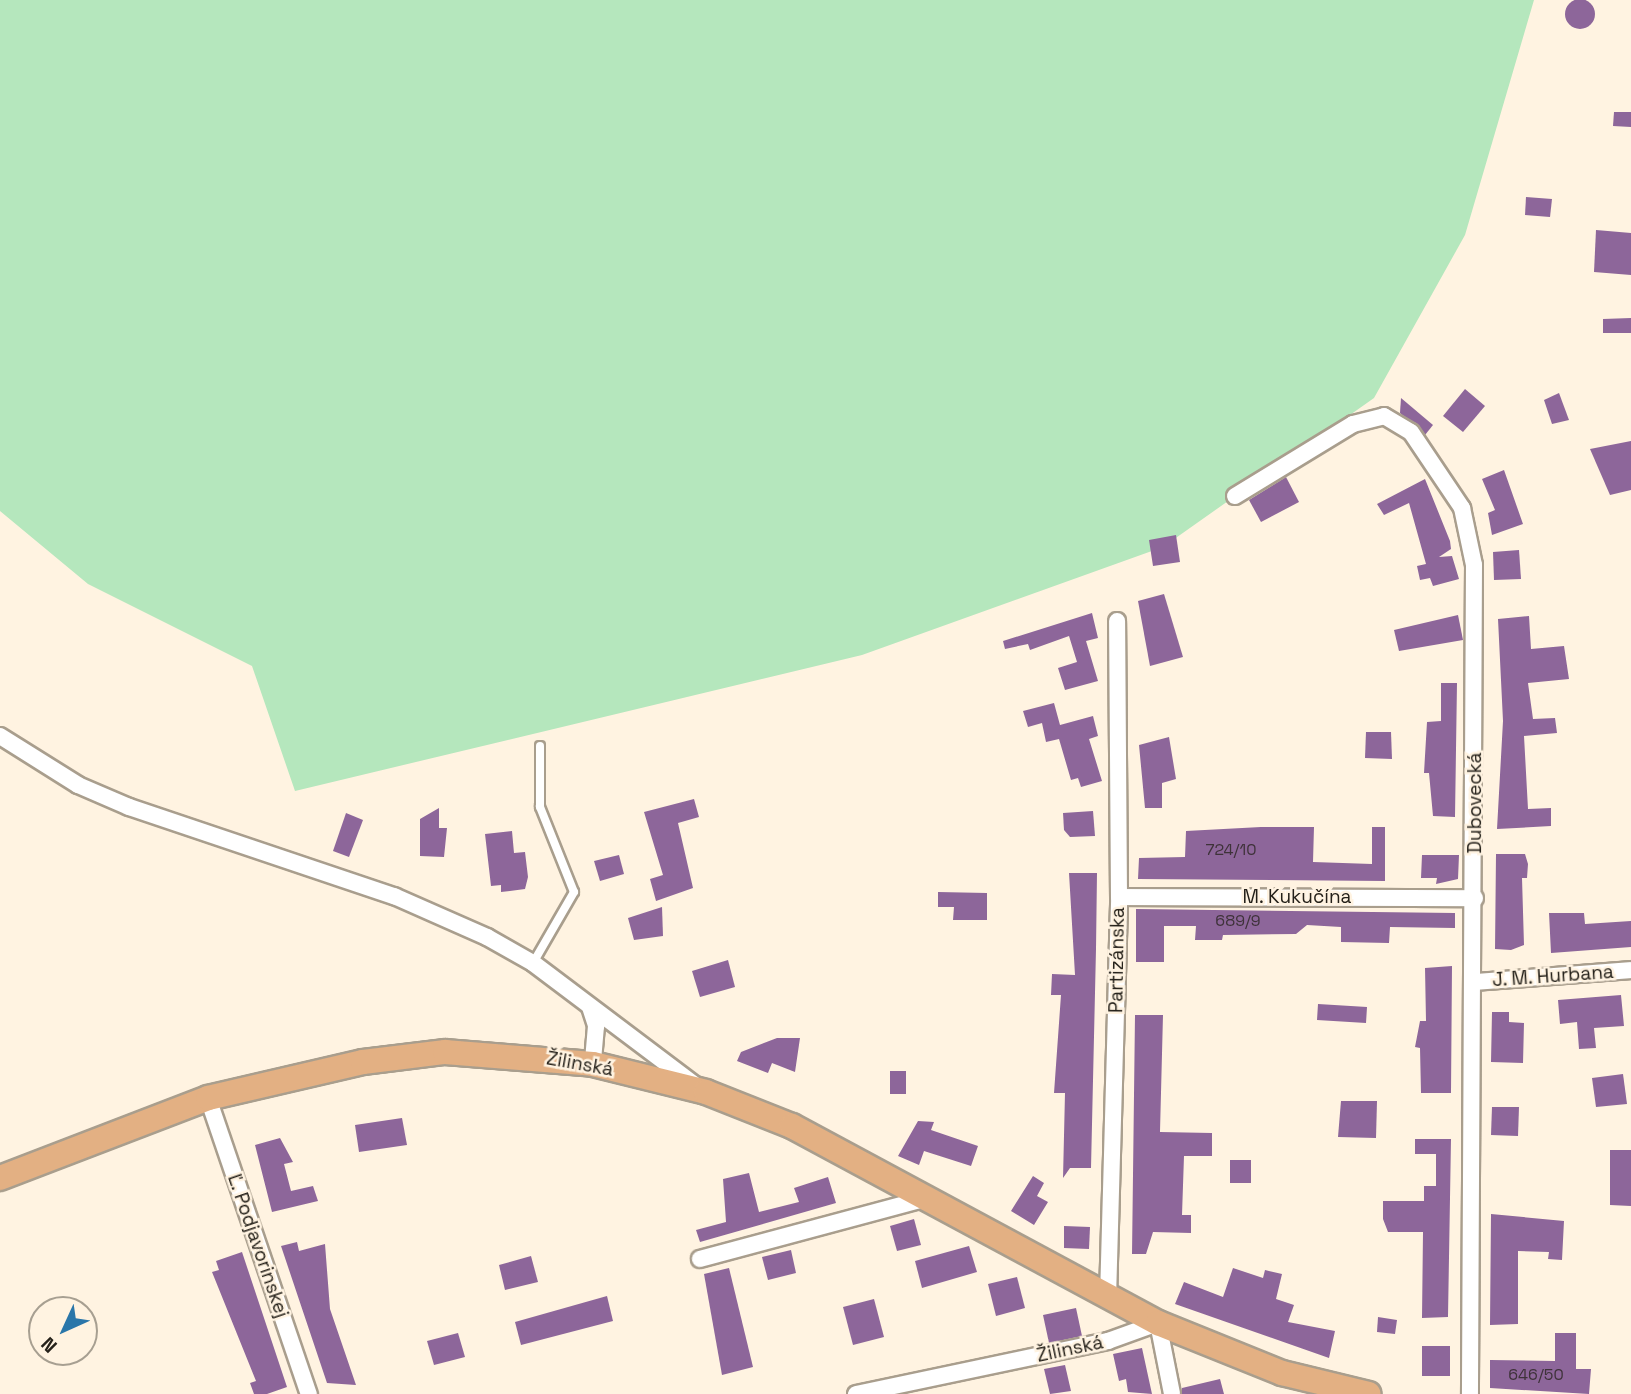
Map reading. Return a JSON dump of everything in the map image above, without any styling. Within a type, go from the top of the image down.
[{"type":"main road","name":"Žilinská","points":[[0,1178],[208,1098],[363,1062],[445,1052],[523,1054],[593,1064],[706,1092],[827,1142],[1158,1323],[1282,1373],[1369,1394]]},
{"type":"street","name":"Dubovecká","points":[[1235,496],[1353,424],[1384,416],[1411,432],[1449,482],[1462,508],[1474,565],[1475,982],[1470,1394]]},
{"type":"street","name":"Partizánska","points":[[1108,1298],[1119,897],[1117,621]]},
{"type":"street","points":[[0,736],[116,802],[394,896],[533,963],[706,1092]]},
{"type":"street","name":"M. Kukučína","points":[[1119,897],[1475,898]]},
{"type":"street","name":"J. M. Hurbana","points":[[1475,982],[1631,970]]},
{"type":"street","points":[[590,1007],[596,1026],[593,1064]]},
{"type":"street","name":"Ľ. Podjavorinskej","points":[[208,1098],[309,1394]]},
{"type":"street","points":[[700,1259],[931,1198]]},
{"type":"street","points":[[1158,1323],[1172,1394]]},
{"type":"street","name":"Žilinská","points":[[856,1394],[1108,1341],[1158,1323]]},
{"type":"lane","points":[[533,963],[574,892],[540,807],[540,746]]},
{"type":"green space","points":[[0,0],[1534,0],[1465,235],[1374,398],[1163,547],[862,655],[295,791],[252,666],[88,584],[0,511]]},
{"type":"building","points":[[1580,-1],[1586,0],[1594,8],[1594,20],[1586,28],[1580,29],[1574,28],[1566,20],[1565,14],[1566,8],[1574,0]]},
{"type":"building","points":[[1614,112],[1631,112],[1631,127],[1613,126]]},
{"type":"building","points":[[1526,197],[1552,199],[1550,217],[1525,215]]},
{"type":"building","points":[[1596,230],[1631,233],[1631,275],[1594,272]]},
{"type":"building","points":[[1631,318],[1631,333],[1603,333],[1603,319]]},
{"type":"building","points":[[1465,389],[1485,406],[1463,432],[1443,416]]},
{"type":"building","points":[[1559,393],[1569,420],[1552,424],[1544,400]]},
{"type":"building","points":[[1401,398],[1433,425],[1425,435],[1400,413]]},
{"type":"building","points":[[1631,441],[1631,490],[1610,495],[1590,449]]},
{"type":"building","points":[[1504,470],[1523,524],[1492,535],[1488,513],[1495,510],[1482,479]]},
{"type":"building","points":[[1286,477],[1299,502],[1261,522],[1249,500]]},
{"type":"building","points":[[1425,479],[1450,541],[1451,549],[1439,557],[1452,556],[1459,579],[1433,586],[1430,578],[1420,580],[1417,566],[1426,564],[1409,503],[1384,515],[1377,504]]},
{"type":"building","points":[[1176,535],[1180,562],[1153,566],[1149,540]]},
{"type":"building","points":[[1519,550],[1521,579],[1494,580],[1493,552]]},
{"type":"building","points":[[1164,594],[1183,657],[1150,666],[1138,601]]},
{"type":"building","points":[[1092,613],[1098,638],[1086,641],[1098,681],[1065,690],[1058,668],[1077,662],[1069,636],[1030,650],[1028,644],[1005,649],[1003,641]]},
{"type":"building","points":[[1458,615],[1463,640],[1399,651],[1394,630]]},
{"type":"building","points":[[1529,616],[1531,649],[1564,646],[1569,679],[1528,683],[1533,719],[1555,718],[1557,733],[1524,736],[1528,809],[1551,808],[1551,826],[1497,829],[1503,721],[1498,619]]},
{"type":"building","points":[[1441,683],[1457,683],[1455,817],[1433,816],[1429,773],[1424,773],[1427,722],[1441,721]]},
{"type":"building","points":[[1054,703],[1060,725],[1093,716],[1098,736],[1089,739],[1102,781],[1081,787],[1078,778],[1071,780],[1059,739],[1046,742],[1042,723],[1028,727],[1023,711]]},
{"type":"building","points":[[1366,732],[1391,732],[1392,759],[1365,758]]},
{"type":"building","points":[[1169,737],[1176,779],[1162,783],[1162,808],[1145,808],[1139,745]]},
{"type":"building","points":[[694,799],[699,817],[678,823],[693,888],[656,901],[650,879],[663,875],[644,812]]},
{"type":"building","points":[[439,808],[439,828],[447,828],[444,857],[420,856],[420,819]]},
{"type":"building","points":[[1093,811],[1095,836],[1070,837],[1064,830],[1063,813]]},
{"type":"building","points":[[346,813],[363,820],[349,857],[333,851]]},
{"type":"building","points":[[1314,827],[1313,862],[1372,864],[1372,827],[1385,827],[1385,881],[1138,879],[1139,858],[1185,857],[1186,831]]},
{"type":"building","points":[[512,831],[514,853],[525,852],[528,877],[525,889],[501,892],[501,885],[491,886],[485,834]]},
{"type":"building","points":[[1496,854],[1525,854],[1528,864],[1527,878],[1522,878],[1524,945],[1511,950],[1495,949]]},
{"type":"building","points":[[619,855],[624,874],[600,881],[594,861]]},
{"type":"building","points":[[1422,855],[1459,855],[1458,879],[1436,884],[1437,878],[1421,878]]},
{"type":"building","points":[[1069,873],[1097,873],[1096,949],[1091,1168],[1070,1168],[1063,1178],[1065,1093],[1054,1093],[1061,995],[1051,995],[1052,974],[1075,975]]},
{"type":"building","points":[[938,892],[987,893],[987,920],[953,920],[954,907],[938,907]]},
{"type":"building","points":[[662,907],[663,936],[634,940],[628,918]]},
{"type":"building","points":[[1136,909],[1455,913],[1455,928],[1390,927],[1389,943],[1341,942],[1341,927],[1307,925],[1296,934],[1223,935],[1222,940],[1195,940],[1196,926],[1164,926],[1164,962],[1136,962]]},
{"type":"building","points":[[1549,913],[1584,913],[1585,924],[1631,921],[1631,947],[1551,953]]},
{"type":"building","points":[[728,960],[735,987],[700,997],[692,971]]},
{"type":"building","points":[[1452,966],[1451,1093],[1421,1093],[1420,1048],[1415,1047],[1420,1021],[1426,1021],[1425,968]]},
{"type":"building","points":[[1621,995],[1624,1026],[1594,1028],[1596,1048],[1579,1049],[1577,1022],[1560,1024],[1558,1000]]},
{"type":"building","points":[[1318,1004],[1367,1007],[1366,1023],[1317,1020]]},
{"type":"building","points":[[1492,1012],[1509,1012],[1509,1022],[1524,1023],[1523,1063],[1491,1062]]},
{"type":"building","points":[[1135,1015],[1163,1015],[1160,1132],[1212,1133],[1212,1156],[1184,1156],[1182,1215],[1191,1215],[1191,1233],[1153,1232],[1146,1254],[1132,1254]]},
{"type":"building","points":[[777,1038],[800,1038],[795,1072],[772,1063],[768,1073],[737,1061],[741,1052]]},
{"type":"building","points":[[890,1071],[906,1071],[906,1094],[890,1094]]},
{"type":"building","points":[[1623,1074],[1627,1104],[1596,1107],[1592,1078]]},
{"type":"building","points":[[1341,1101],[1377,1101],[1376,1138],[1338,1137]]},
{"type":"building","points":[[1492,1107],[1519,1107],[1518,1136],[1491,1135]]},
{"type":"building","points":[[402,1118],[407,1145],[359,1152],[355,1125]]},
{"type":"building","points":[[918,1121],[934,1122],[931,1130],[978,1146],[971,1166],[924,1151],[919,1165],[898,1156]]},
{"type":"building","points":[[280,1138],[293,1162],[284,1164],[291,1191],[313,1186],[318,1201],[272,1212],[255,1145]]},
{"type":"building","points":[[1415,1139],[1451,1139],[1448,1317],[1422,1318],[1423,1232],[1388,1232],[1383,1219],[1383,1201],[1424,1201],[1424,1186],[1436,1186],[1436,1154],[1415,1154]]},
{"type":"building","points":[[1610,1150],[1631,1150],[1631,1206],[1610,1205]]},
{"type":"building","points":[[1230,1160],[1251,1160],[1251,1183],[1230,1183]]},
{"type":"building","points":[[749,1173],[759,1212],[799,1202],[794,1188],[828,1177],[836,1203],[700,1242],[696,1230],[726,1222],[723,1179]]},
{"type":"building","points":[[1033,1176],[1044,1183],[1037,1196],[1048,1202],[1034,1225],[1011,1211]]},
{"type":"building","points":[[1491,1214],[1564,1221],[1562,1260],[1548,1259],[1549,1252],[1518,1251],[1518,1324],[1490,1325]]},
{"type":"building","points":[[914,1219],[921,1245],[897,1251],[890,1226]]},
{"type":"building","points":[[1064,1226],[1090,1227],[1089,1249],[1064,1248]]},
{"type":"building","points":[[297,1242],[299,1251],[325,1244],[330,1309],[356,1385],[327,1383],[281,1246]]},
{"type":"building","points":[[969,1246],[977,1272],[922,1288],[915,1261]]},
{"type":"building","points":[[791,1250],[796,1273],[768,1280],[762,1257]]},
{"type":"building","points":[[242,1252],[287,1387],[267,1394],[254,1394],[250,1383],[256,1381],[212,1272],[219,1270],[216,1261]]},
{"type":"building","points":[[531,1256],[538,1282],[505,1290],[499,1265]]},
{"type":"building","points":[[729,1268],[753,1367],[722,1375],[704,1274]]},
{"type":"building","points":[[1233,1268],[1263,1278],[1265,1270],[1282,1274],[1276,1299],[1294,1305],[1288,1322],[1335,1331],[1329,1358],[1175,1304],[1184,1282],[1223,1297]]},
{"type":"building","points":[[1017,1277],[1025,1308],[996,1316],[988,1284]]},
{"type":"building","points":[[607,1296],[613,1321],[521,1345],[515,1322]]},
{"type":"building","points":[[874,1299],[884,1337],[853,1345],[843,1307]]},
{"type":"building","points":[[1076,1308],[1082,1336],[1049,1343],[1043,1315]]},
{"type":"building","points":[[1378,1317],[1397,1320],[1395,1334],[1377,1332]]},
{"type":"building","points":[[458,1333],[465,1357],[434,1365],[427,1341]]},
{"type":"building","points":[[1555,1333],[1576,1333],[1576,1369],[1591,1369],[1589,1394],[1490,1388],[1490,1360],[1555,1361]]},
{"type":"building","points":[[1422,1346],[1450,1346],[1450,1376],[1422,1376]]},
{"type":"building","points":[[1142,1348],[1152,1394],[1128,1392],[1126,1379],[1119,1381],[1113,1354]]},
{"type":"building","points":[[1065,1365],[1071,1391],[1050,1394],[1044,1369]]},
{"type":"building","points":[[1220,1379],[1224,1394],[1182,1394],[1182,1388]]}]
